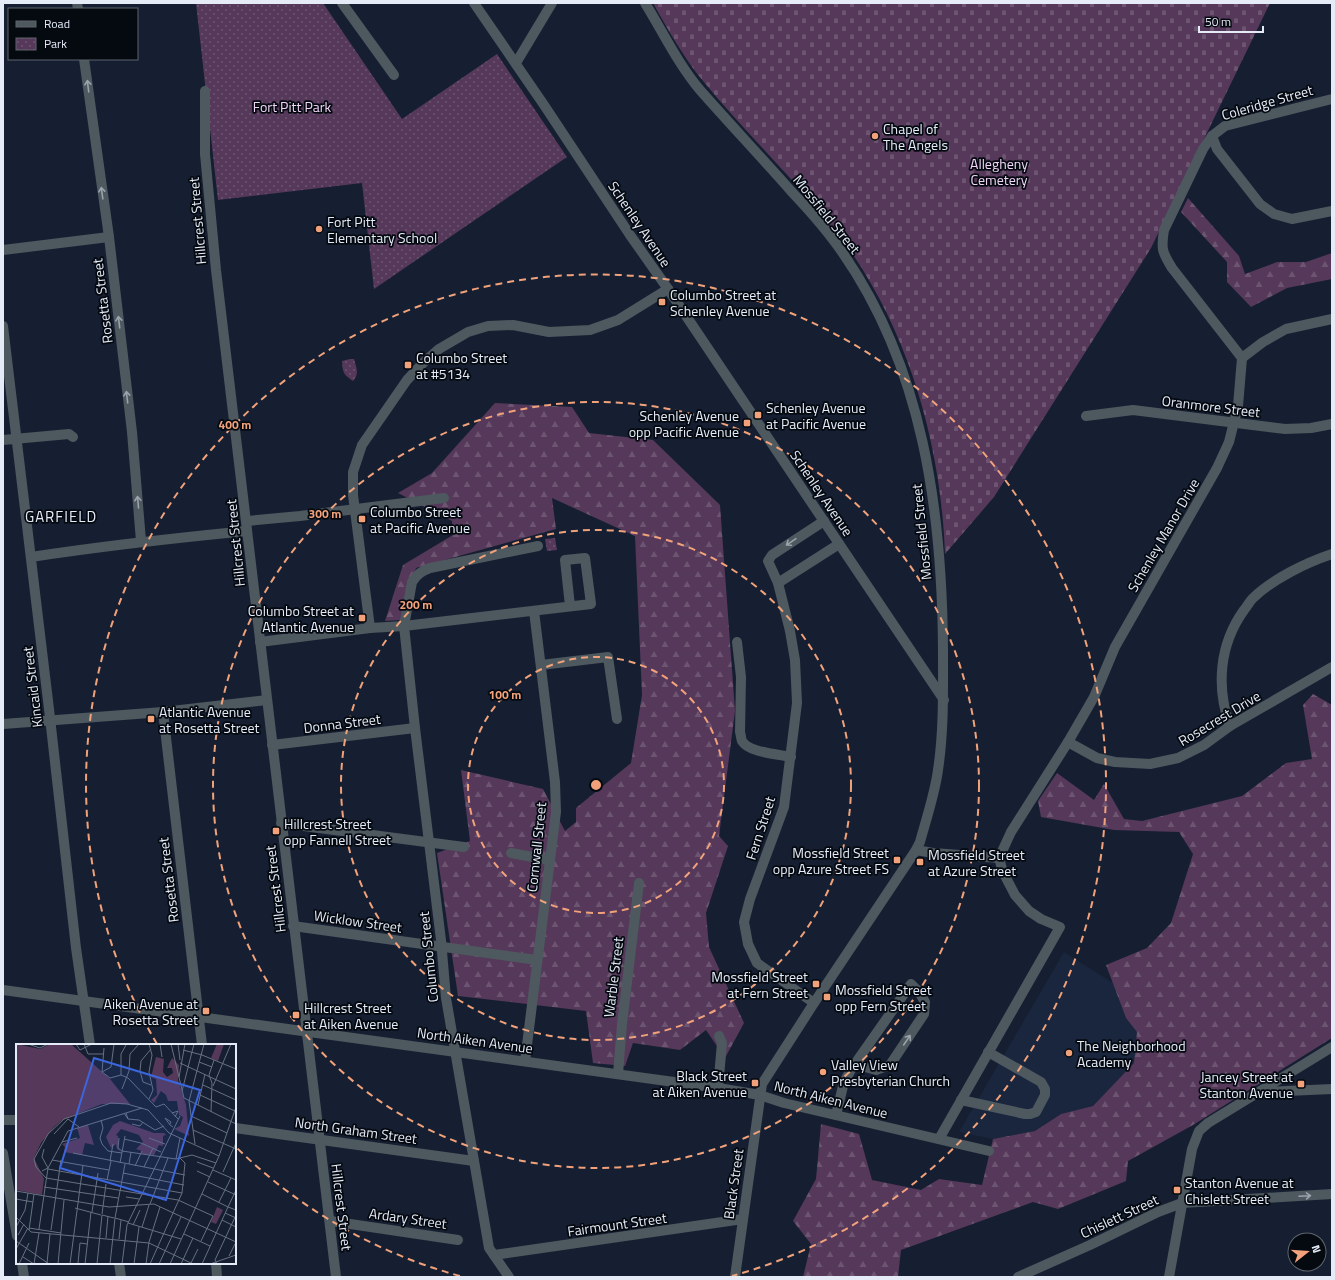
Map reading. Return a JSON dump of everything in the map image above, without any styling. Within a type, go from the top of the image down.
[{"type":"street","points":[[342,3],[394,75]]},
{"type":"street","name":"Schenley Avenue","points":[[474,3],[944,700]]},
{"type":"street","points":[[516,64],[552,3]]},
{"type":"street","name":"Mossfield Street","points":[[645,3],[676,57],[699,88],[815,218],[841,250],[863,284],[890,336],[909,390],[924,447],[931,483],[936,526],[943,601],[944,700],[938,771],[920,842],[762,1084],[760,1096]]},
{"type":"street","name":"Rosetta Street","points":[[84,60],[109,237],[132,432],[141,541]]},
{"type":"street","name":"Hillcrest Street","points":[[205,91],[205,154],[210,217],[293,926],[336,1277]]},
{"type":"street","name":"Coleridge Street","points":[[1212,136],[1225,126],[1332,99]]},
{"type":"street","points":[[1212,136],[1217,149],[1260,204],[1274,214],[1292,219],[1332,211]]},
{"type":"street","points":[[1212,136],[1202,150],[1164,230],[1162,242],[1163,253],[1172,268],[1242,358],[1264,342],[1286,329],[1332,319]]},
{"type":"street","points":[[3,250],[109,237]]},
{"type":"street","points":[[370,628],[353,495],[353,472],[362,445],[407,380],[439,349],[468,332],[488,326],[513,325],[549,332],[590,330],[618,320],[668,289]]},
{"type":"street","name":"Kincaid Street","points":[[3,326],[76,948],[90,1044]]},
{"type":"street","name":"Schenley Manor Drive","points":[[999,858],[1011,832],[1068,742],[1094,697],[1115,647],[1217,468],[1229,442],[1238,406],[1242,358]]},
{"type":"street","name":"Oranmore Street","points":[[1086,416],[1133,410],[1285,429],[1311,428],[1332,424]]},
{"type":"street","points":[[3,440],[68,434],[73,437]]},
{"type":"street","points":[[31,557],[87,550],[355,509],[444,498]]},
{"type":"street","name":"Fern Street","points":[[814,1003],[757,963],[748,944],[744,922],[750,899],[784,807],[797,703],[795,660],[784,604],[778,583],[768,561],[772,555],[824,521]]},
{"type":"street","points":[[778,583],[839,544]]},
{"type":"street","name":"Columbo Street","points":[[509,1277],[489,1248],[446,998],[442,946],[404,626],[412,582],[423,570],[538,546]]},
{"type":"street","points":[[1230,726],[1222,698],[1222,660],[1226,641],[1237,619],[1252,599],[1284,575],[1316,559],[1332,554]]},
{"type":"street","points":[[260,642],[370,628],[404,626],[591,604],[585,558],[565,560],[570,606]]},
{"type":"street","name":"Cornwall Street","points":[[525,1061],[556,812],[555,782],[534,611]]},
{"type":"street","points":[[737,642],[741,677],[740,732],[742,741],[748,747],[759,751],[791,757]]},
{"type":"street","points":[[541,664],[608,657],[617,719]]},
{"type":"street","name":"Rosecrest Drive","points":[[1068,742],[1097,758],[1115,762],[1150,764],[1178,758],[1204,745],[1230,726],[1332,667]]},
{"type":"street","points":[[3,724],[163,712],[267,700]]},
{"type":"street","name":"Rosetta Street","points":[[163,712],[202,1044]]},
{"type":"street","name":"Donna Street","points":[[272,745],[415,728]]},
{"type":"street","points":[[281,823],[464,847]]},
{"type":"street","points":[[916,850],[933,854],[999,858],[1015,895],[1030,911],[1041,919],[1060,927],[939,1139]]},
{"type":"street","points":[[511,853],[549,860]]},
{"type":"street","name":"Warble Street","points":[[618,1074],[622,1024],[638,883]]},
{"type":"street","name":"Wicklow Street","points":[[293,926],[537,960]]},
{"type":"street","points":[[836,1115],[844,1082],[856,1062],[911,984],[919,992],[925,1002],[924,1014],[890,1065],[876,1070],[865,1067],[856,1062]]},
{"type":"street","name":"North Aiken Avenue","points":[[3,990],[718,1088],[760,1096],[784,1103],[989,1150]]},
{"type":"street","points":[[718,1088],[722,1043],[719,1036]]},
{"type":"street","points":[[1169,1277],[1192,1149],[1199,1131],[1208,1123],[1332,1047]]},
{"type":"street","points":[[961,1100],[1025,1114],[1036,1112],[1045,1095],[1045,1089],[1041,1082],[988,1052]]},
{"type":"street","points":[[1260,1092],[1332,1089]]},
{"type":"street","name":"Black Street","points":[[735,1277],[760,1096]]},
{"type":"street","points":[[3,1120],[16,1120]]},
{"type":"street","name":"North Graham Street","points":[[236,1128],[474,1161]]},
{"type":"street","points":[[3,1153],[16,1230]]},
{"type":"street","name":"Chislett Street","points":[[1018,1277],[1090,1245],[1158,1212],[1182,1203],[1332,1194]]},
{"type":"street","name":"Fairmount Street","points":[[494,1255],[743,1219]]},
{"type":"street","name":"Ardary Street","points":[[330,1221],[458,1240]]},
{"type":"street","points":[[22,1264],[24,1277]]},
{"type":"street","points":[[119,1264],[121,1277]]},
{"type":"street","points":[[216,1264],[217,1277]]},
{"type":"shaded area","points":[[1064,952],[1113,983],[1126,1018],[1138,1032],[1134,1063],[1093,1106],[1061,1114],[1035,1131],[993,1139],[959,1132]]},
{"type":"green space","name":"Fort Pitt Park","points":[[196,3],[323,3],[402,119],[497,54],[567,157],[374,289],[362,183],[218,200]]},
{"type":"green space","name":"Allegheny Cemetery","points":[[653,3],[1270,3],[1151,248],[994,497],[945,554],[937,473],[929,433],[918,393],[905,354],[888,316],[869,280],[844,241],[703,81],[670,33]]},
{"type":"green space","points":[[1188,198],[1239,256],[1245,274],[1277,262],[1306,262],[1332,253],[1332,279],[1287,288],[1251,307],[1227,282],[1227,262],[1181,212]]},
{"type":"green space","points":[[354,359],[357,370],[353,381],[345,375],[342,361]]},
{"type":"green space","points":[[495,403],[572,407],[589,433],[653,440],[720,505],[735,711],[719,836],[728,846],[706,913],[709,947],[744,1023],[725,1058],[706,1030],[680,1050],[633,1043],[625,1066],[593,1063],[586,1011],[458,996],[437,853],[470,841],[461,770],[543,789],[565,831],[576,822],[576,808],[631,763],[642,695],[635,536],[552,498],[556,529],[416,568],[401,620],[385,621],[403,565],[453,535],[452,521],[398,493],[432,473]]},
{"type":"green space","points":[[555,538],[557,550],[547,551],[545,539]]},
{"type":"green space","points":[[1313,694],[1332,705],[1332,1038],[1193,1125],[1128,1161],[1126,1181],[1058,1209],[1033,1202],[901,1250],[898,1277],[803,1277],[811,1244],[793,1221],[816,1179],[821,1124],[859,1134],[872,1180],[921,1190],[939,1179],[982,1185],[993,1139],[1035,1131],[1061,1114],[1093,1106],[1134,1063],[1137,1032],[1126,1018],[1106,965],[1147,948],[1171,923],[1193,854],[1179,832],[1114,830],[1041,817],[1038,801],[1057,773],[1094,800],[1104,784],[1124,819],[1142,821],[1242,796],[1286,763],[1312,759],[1303,705]]},
{"type":"place","name":"Chapel of The Angels","points":[[875,136]]},
{"type":"place","name":"Fort Pitt Elementary School","points":[[319,229]]},
{"type":"place","name":"Columbo Street at Schenley Avenue","points":[[662,302]]},
{"type":"place","name":"Columbo Street at #5134","points":[[408,365]]},
{"type":"place","name":"Schenley Avenue at Pacific Avenue","points":[[758,415]]},
{"type":"place","name":"Schenley Avenue opp Pacific Avenue","points":[[747,423]]},
{"type":"place","name":"Columbo Street at Pacific Avenue","points":[[362,519]]},
{"type":"place","name":"Columbo Street at Atlantic Avenue","points":[[362,618]]},
{"type":"place","name":"Atlantic Avenue at Rosetta Street","points":[[151,719]]},
{"type":"place","name":"Hillcrest Street opp Fannell Street","points":[[276,831]]},
{"type":"place","name":"Mossfield Street opp Azure Street FS","points":[[897,860]]},
{"type":"place","name":"Mossfield Street at Azure Street","points":[[920,862]]},
{"type":"place","name":"Mossfield Street at Fern Street","points":[[816,984]]},
{"type":"place","name":"Mossfield Street opp Fern Street","points":[[827,997]]},
{"type":"place","name":"Aiken Avenue at Rosetta Street","points":[[206,1011]]},
{"type":"place","name":"Hillcrest Street at Aiken Avenue","points":[[296,1015]]},
{"type":"place","name":"The Neighborhood Academy","points":[[1069,1053]]},
{"type":"place","name":"Valley View Presbyterian Church","points":[[823,1072]]},
{"type":"place","name":"Black Street at Aiken Avenue","points":[[755,1083]]},
{"type":"place","name":"Jancey Street at Stanton Avenue","points":[[1301,1084]]},
{"type":"place","name":"Stanton Avenue at Chislett Street","points":[[1177,1190]]},
{"type":"district","name":"GARFIELD","points":[[61,516]]}]
